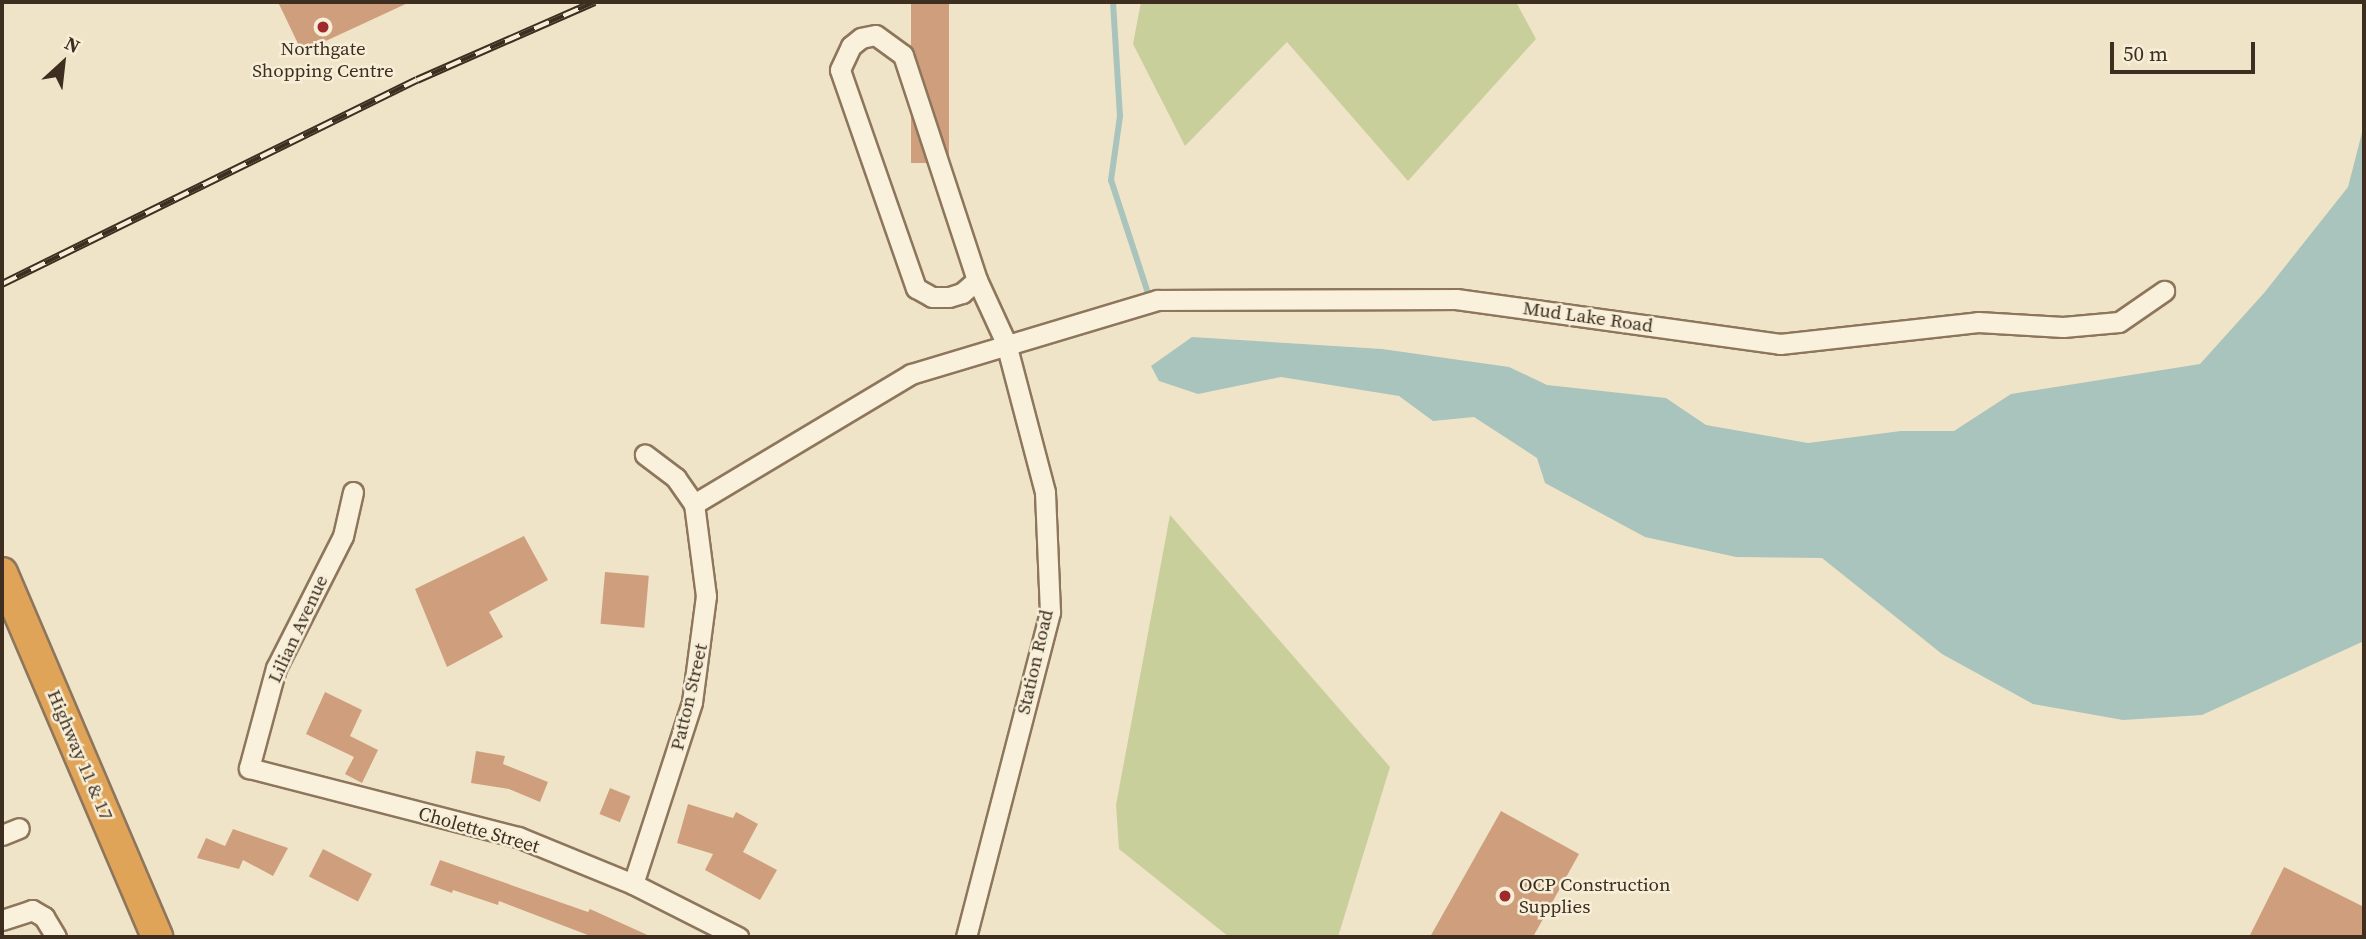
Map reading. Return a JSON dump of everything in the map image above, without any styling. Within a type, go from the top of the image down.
[{"type":"highway","name":"Highway 11 & 17","points":[[2,573],[157,937]]},
{"type":"street","name":"Station Road","points":[[966,937],[1049,612],[1045,492],[1006,343],[977,280],[902,55],[875,35],[861,38],[851,46],[840,70],[916,288],[932,297],[948,297],[962,293],[977,280]]},
{"type":"street","name":"Mud Lake Road","points":[[1006,343],[1157,300],[1456,299],[1780,344],[1978,322],[2063,327],[2119,322],[2164,291]]},
{"type":"street","points":[[694,504],[911,374],[1006,343]]},
{"type":"street","name":"Patton Street","points":[[633,884],[681,741],[699,668],[706,596],[694,504],[676,478],[645,455]]},
{"type":"street","name":"Lilian Avenue","points":[[249,768],[276,667],[343,536],[353,492]]},
{"type":"street","name":"Cholette Street","points":[[249,768],[518,837],[633,884],[727,935]]},
{"type":"street","points":[[2,919],[33,911],[44,916],[56,937]]},
{"type":"green space","points":[[1141,2],[1516,2],[1536,39],[1408,181],[1287,42],[1185,146],[1133,44]]},
{"type":"green space","points":[[1170,515],[1390,767],[1338,937],[1229,937],[1119,849],[1116,805]]},
{"type":"water","points":[[2364,125],[2364,641],[2202,715],[2123,720],[2033,704],[1942,654],[1822,558],[1736,557],[1645,537],[1545,483],[1537,458],[1474,417],[1433,421],[1399,396],[1281,377],[1198,394],[1159,381],[1151,366],[1192,337],[1382,349],[1509,367],[1547,385],[1666,398],[1706,425],[1808,443],[1901,431],[1954,431],[2011,394],[2200,364],[2264,293],[2348,187]]},
{"type":"building","name":"Northgate Shopping Centre","points":[[278,2],[410,2],[302,52]]},
{"type":"building","points":[[911,2],[949,2],[949,163],[911,163]]},
{"type":"building","points":[[524,536],[548,580],[489,612],[503,637],[447,667],[415,589]]},
{"type":"building","points":[[605,572],[649,576],[644,628],[600,624]]},
{"type":"building","points":[[325,692],[362,710],[350,736],[378,750],[362,783],[345,774],[354,757],[306,734]]},
{"type":"building","points":[[476,751],[505,756],[503,764],[548,782],[540,802],[509,789],[471,783]]},
{"type":"building","points":[[610,788],[630,796],[620,822],[600,814]]},
{"type":"building","points":[[688,804],[733,818],[736,812],[758,824],[743,852],[777,870],[760,900],[705,870],[713,854],[677,843]]},
{"type":"building","name":"OCP Construction Supplies","points":[[1501,811],[1579,854],[1533,937],[1430,937]]},
{"type":"building","points":[[233,829],[288,848],[273,876],[243,860],[239,869],[197,858],[206,838],[225,846]]},
{"type":"building","points":[[323,849],[372,874],[358,902],[309,877]]},
{"type":"building","points":[[440,860],[588,912],[590,909],[652,937],[593,937],[499,901],[498,905],[430,885]]},
{"type":"building","points":[[2284,867],[2364,907],[2364,937],[2249,937]]},
{"type":"waterway","points":[[1113,2],[1120,116],[1111,180],[1148,293]]},
{"type":"railway","points":[[2,284],[417,80],[595,2]]},
{"type":"place","name":"Northgate Shopping Centre","points":[[323,27]]},
{"type":"place","name":"OCP Construction Supplies","points":[[1505,896]]}]
